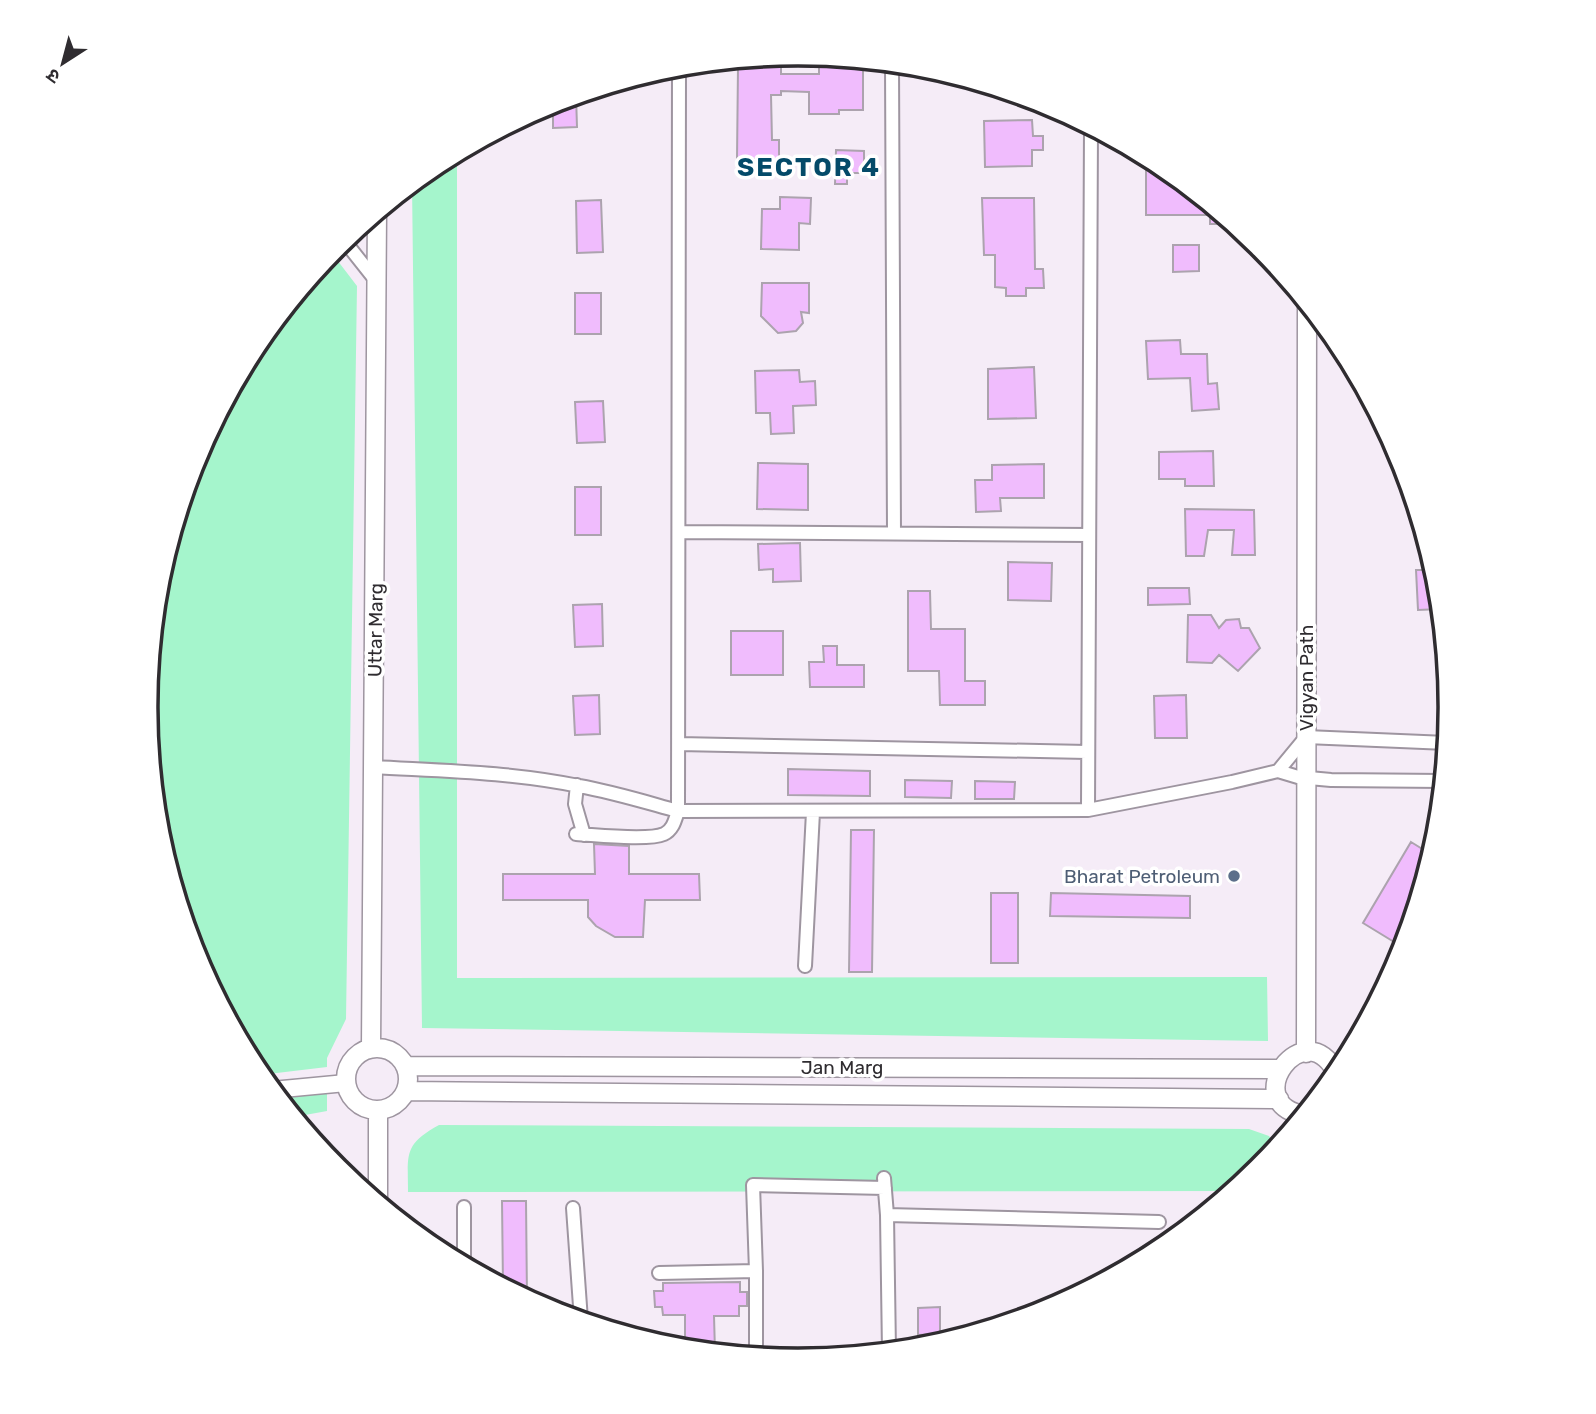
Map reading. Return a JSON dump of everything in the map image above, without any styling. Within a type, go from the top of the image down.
[{"type":"main road","name":"Uttar Marg","points":[[371,1048],[377,224]]},
{"type":"main road","name":"Vigyan Path","points":[[1306,1053],[1307,318]]},
{"type":"main road","points":[[371,1048],[388,1049],[398,1056],[405,1066],[408,1078],[406,1091],[400,1100],[388,1108],[378,1110],[355,1102],[346,1083],[347,1069],[354,1057],[371,1048]]},
{"type":"main road","points":[[1295,1111],[1285,1107],[1279,1099],[1275,1085],[1279,1069],[1289,1058],[1306,1053],[1319,1055],[1330,1064]]},
{"type":"main road","name":"Jan Marg","points":[[405,1066],[1279,1069]]},
{"type":"main road","name":"Jan Marg","points":[[406,1091],[1279,1099]]},
{"type":"main road","points":[[377,1190],[378,1110]]},
{"type":"street","points":[[892,74],[894,533]]},
{"type":"street","points":[[577,785],[575,804],[580,835],[645,837],[664,834],[673,827],[678,811],[679,744],[679,78]]},
{"type":"street","points":[[1088,810],[1091,138]]},
{"type":"street","points":[[351,249],[377,282]]},
{"type":"street","points":[[679,532],[1089,535]]},
{"type":"street","points":[[1278,771],[1306,737],[1437,743]]},
{"type":"street","points":[[679,744],[1087,752]]},
{"type":"street","points":[[374,767],[483,773],[577,785],[678,811],[1088,810],[1278,771],[1305,778],[1434,782]]},
{"type":"street","points":[[805,966],[813,812]]},
{"type":"street","points":[[284,1089],[346,1083]]},
{"type":"street","points":[[756,1346],[753,1185],[885,1183],[889,1341]]},
{"type":"street","points":[[464,1207],[464,1253]]},
{"type":"street","points":[[573,1208],[580,1309]]},
{"type":"street","points":[[887,1215],[1159,1222]]},
{"type":"street","points":[[659,1273],[756,1272]]},
{"type":"green space","points":[[457,165],[457,978],[1267,977],[1268,1041],[422,1028],[412,196]]},
{"type":"green space","points":[[338,261],[357,286],[346,1019],[327,1058],[327,1067],[273,1073],[243,1027],[206,952],[179,873],[170,832],[163,791],[158,707],[163,623],[170,582],[191,501],[206,462],[243,387],[265,351],[316,285]]},
{"type":"green space","points":[[327,1091],[327,1111],[305,1115],[290,1096]]},
{"type":"green space","points":[[439,1125],[1249,1129],[1271,1139],[1218,1191],[408,1192],[410,1152],[413,1145]]},
{"type":"building","points":[[781,67],[781,74],[819,74],[819,67],[863,70],[863,110],[839,110],[839,114],[809,114],[809,92],[781,91],[781,95],[771,95],[772,140],[779,140],[779,159],[737,159],[738,70]]},
{"type":"building","points":[[576,106],[577,127],[553,128],[553,115]]},
{"type":"building","points":[[1032,120],[1033,136],[1043,136],[1043,150],[1032,150],[1032,166],[985,167],[984,121]]},
{"type":"building","points":[[836,150],[864,151],[864,173],[847,173],[847,184],[835,184]]},
{"type":"building","points":[[1146,169],[1208,215],[1146,215]]},
{"type":"building","points":[[780,197],[811,198],[810,224],[799,223],[799,250],[761,249],[762,209],[780,209]]},
{"type":"building","points":[[982,198],[1034,198],[1035,269],[1043,269],[1044,288],[1026,288],[1026,296],[1006,296],[1006,288],[995,287],[995,255],[984,255]]},
{"type":"building","points":[[601,200],[603,252],[577,253],[576,201]]},
{"type":"building","points":[[1210,217],[1219,224],[1210,224]]},
{"type":"building","points":[[1173,245],[1199,245],[1199,271],[1173,272]]},
{"type":"building","points":[[762,283],[809,283],[809,313],[801,312],[803,323],[796,331],[778,333],[761,316]]},
{"type":"building","points":[[575,293],[601,293],[601,334],[575,334]]},
{"type":"building","points":[[1180,340],[1181,354],[1207,354],[1208,384],[1217,383],[1219,409],[1192,411],[1190,378],[1148,379],[1146,341]]},
{"type":"building","points":[[1034,367],[1036,418],[988,419],[988,369]]},
{"type":"building","points":[[799,370],[800,382],[815,381],[816,405],[793,406],[794,433],[771,434],[770,413],[756,413],[755,371]]},
{"type":"building","points":[[603,401],[605,442],[577,443],[575,402]]},
{"type":"building","points":[[1213,451],[1214,486],[1185,486],[1185,479],[1159,479],[1159,452]]},
{"type":"building","points":[[758,463],[808,464],[808,510],[757,509]]},
{"type":"building","points":[[1044,464],[1044,498],[1000,498],[1001,511],[976,512],[975,480],[992,480],[992,465]]},
{"type":"building","points":[[575,487],[601,487],[601,535],[575,535]]},
{"type":"building","points":[[1185,509],[1254,510],[1255,555],[1232,555],[1234,530],[1208,530],[1204,556],[1186,556]]},
{"type":"building","points":[[800,543],[801,581],[773,582],[773,569],[759,570],[758,544]]},
{"type":"building","points":[[1008,562],[1052,563],[1051,601],[1008,600]]},
{"type":"building","points":[[1416,570],[1423,570],[1431,609],[1418,610]]},
{"type":"building","points":[[1148,588],[1189,588],[1190,604],[1148,605]]},
{"type":"building","points":[[908,591],[930,591],[931,629],[965,629],[965,681],[985,681],[985,705],[940,705],[939,671],[908,671]]},
{"type":"building","points":[[602,604],[603,646],[575,647],[573,605]]},
{"type":"building","points":[[1188,615],[1211,615],[1219,628],[1226,620],[1239,619],[1241,628],[1249,628],[1260,648],[1238,671],[1219,655],[1212,663],[1187,662]]},
{"type":"building","points":[[731,631],[783,631],[783,675],[731,675]]},
{"type":"building","points":[[823,646],[837,646],[837,665],[864,665],[864,687],[810,687],[809,662],[824,662]]},
{"type":"building","points":[[599,695],[600,734],[575,735],[573,696]]},
{"type":"building","points":[[1186,695],[1187,738],[1155,738],[1154,696]]},
{"type":"building","points":[[788,769],[870,771],[870,796],[788,795]]},
{"type":"building","points":[[905,780],[952,781],[951,798],[905,797]]},
{"type":"building","points":[[975,781],[1015,782],[1014,799],[975,799]]},
{"type":"building","points":[[851,830],[874,830],[872,972],[849,972]]},
{"type":"building","points":[[1411,842],[1422,849],[1405,913],[1394,942],[1363,923]]},
{"type":"building","points":[[594,844],[629,846],[629,874],[699,874],[700,900],[645,900],[643,937],[615,937],[596,926],[588,917],[588,900],[503,900],[503,874],[595,874]]},
{"type":"building","points":[[991,893],[1018,893],[1018,963],[991,963]]},
{"type":"building","points":[[1051,893],[1190,896],[1190,918],[1050,916]]},
{"type":"building","points":[[502,1201],[526,1201],[527,1287],[503,1275]]},
{"type":"building","points":[[740,1282],[740,1292],[747,1292],[747,1306],[739,1306],[739,1316],[714,1316],[715,1342],[685,1337],[685,1315],[663,1315],[662,1307],[655,1307],[654,1291],[663,1291],[663,1283]]},
{"type":"building","points":[[940,1307],[940,1331],[918,1335],[918,1308]]},
{"type":"place","name":"Bharat Petroleum","points":[[1234,876]]},
{"type":"district","name":"SECTOR 4","points":[[809,167]]}]
